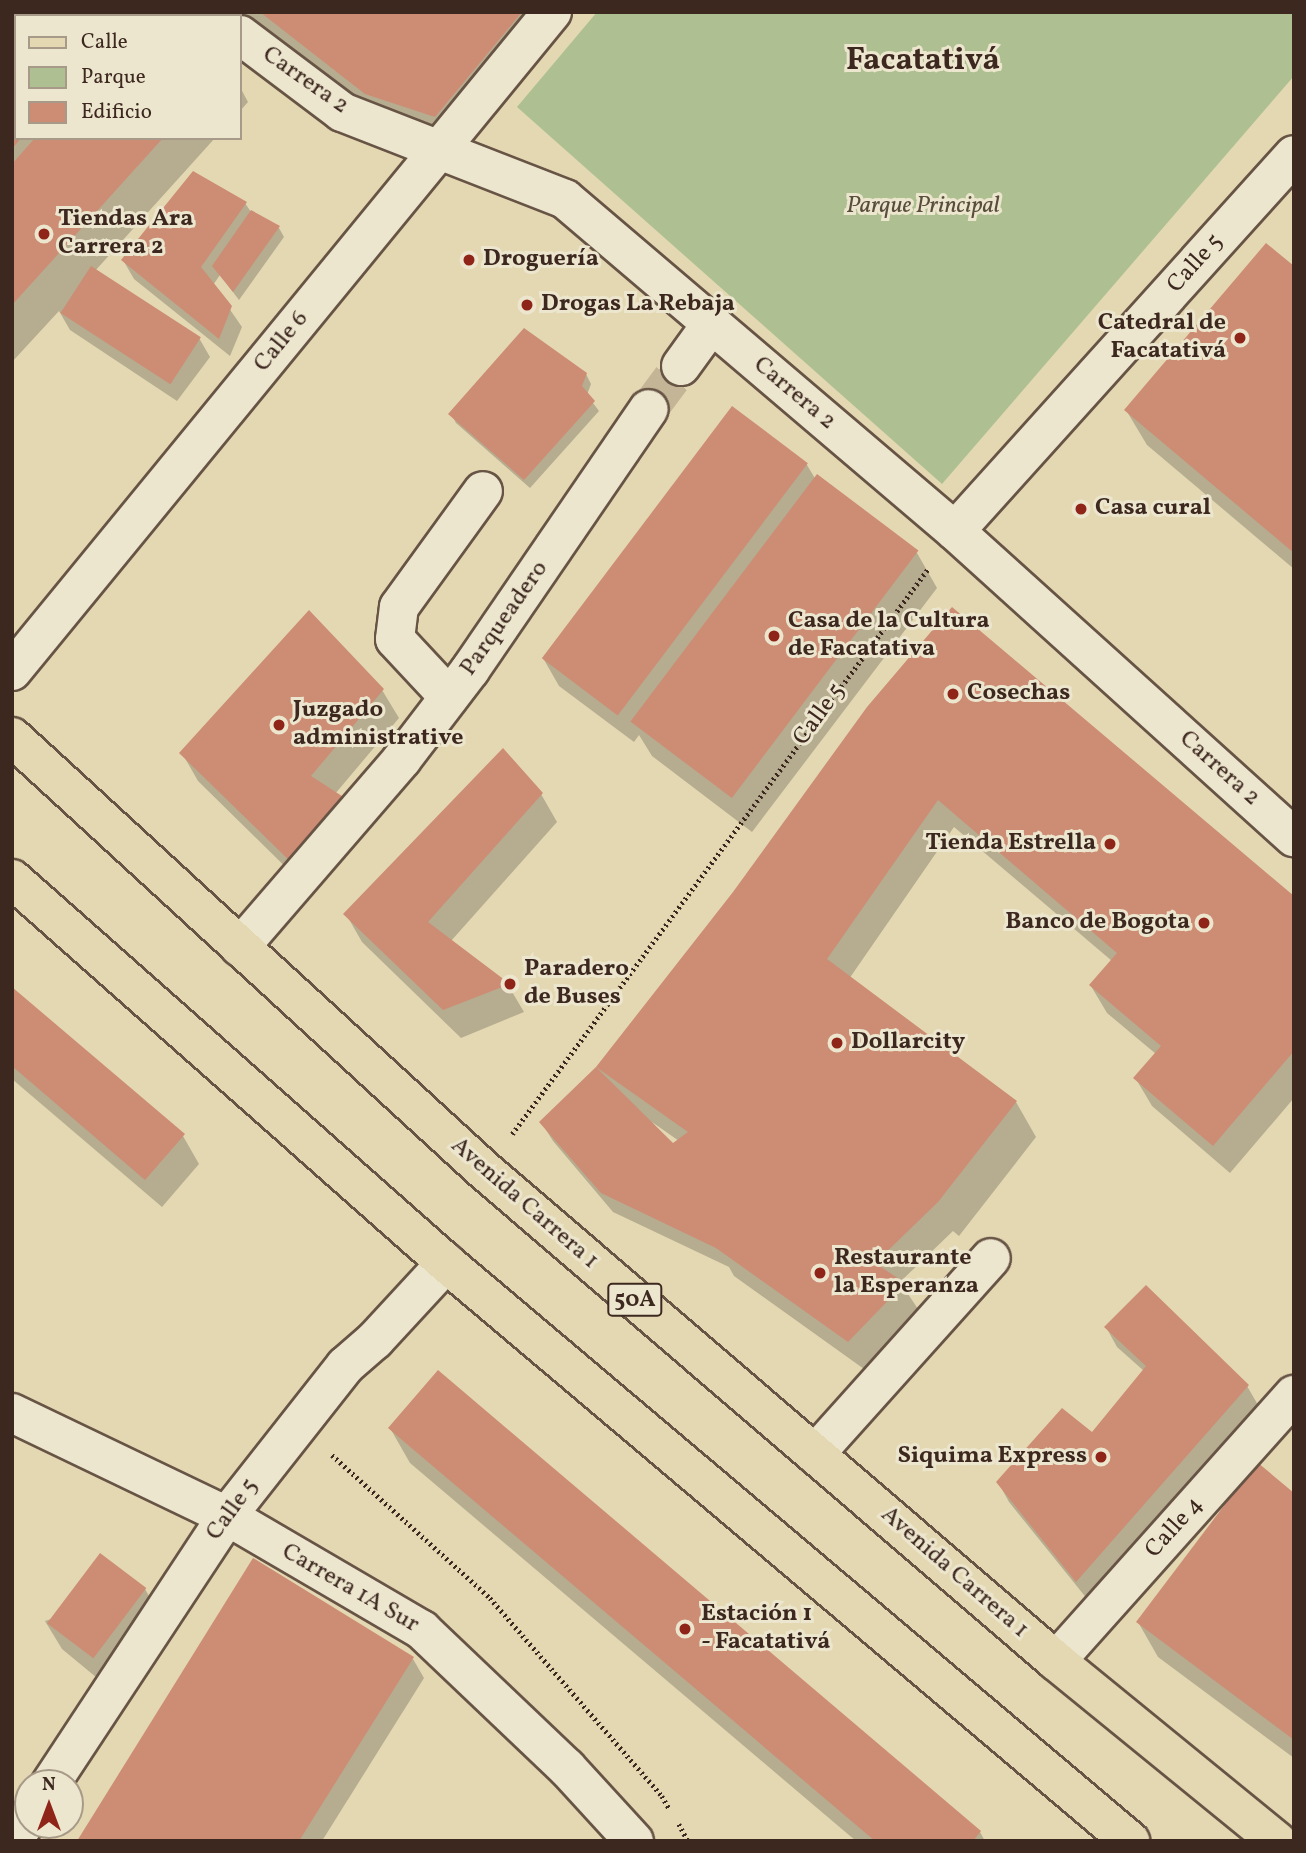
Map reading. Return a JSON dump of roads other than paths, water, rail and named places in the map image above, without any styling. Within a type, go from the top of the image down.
[{"type":"main road","name":"Avenida Carrera 1","points":[[12,737],[485,1171],[1056,1661],[1277,1841]]},
{"type":"main road","points":[[12,879],[446,1263],[1130,1841]]},
{"type":"street","name":"Calle 6","points":[[12,671],[552,12]]},
{"type":"street","name":"Carrera 2","points":[[242,36],[342,111],[565,199],[955,531],[1294,837]]},
{"type":"street","name":"Calle 5","points":[[955,531],[1294,155]]},
{"type":"street","points":[[681,366],[712,323]]},
{"type":"street","name":"Parqueadero","points":[[240,947],[402,759],[449,697],[649,409]]},
{"type":"street","points":[[449,697],[396,639],[399,607],[483,491]]},
{"type":"street","points":[[815,1454],[990,1258]]},
{"type":"street","name":"Calle 5","points":[[60,1769],[227,1516],[345,1366],[375,1340],[446,1263]]},
{"type":"street","name":"Calle 4","points":[[1056,1661],[1294,1395]]},
{"type":"street","name":"Carrera 1A Sur","points":[[12,1413],[227,1516],[422,1630],[567,1768],[634,1841]]},
{"type":"tunnel","points":[[649,409],[681,366]]},
{"type":"place","name":"Tiendas Ara Carrera 2","points":[[44,234]]},
{"type":"place","name":"Droguería","points":[[469,260]]},
{"type":"place","name":"Drogas La Rebaja","points":[[527,305]]},
{"type":"place","name":"Catedral de Facatativá","points":[[1240,338]]},
{"type":"place","name":"Casa cural","points":[[1081,509]]},
{"type":"place","name":"Casa de la Cultura de Facatativa","points":[[774,636]]},
{"type":"place","name":"Cosechas","points":[[953,694]]},
{"type":"place","name":"Juzgado administrative","points":[[279,725]]},
{"type":"place","name":"Tienda Estrella","points":[[1110,844]]},
{"type":"place","name":"Banco de Bogota","points":[[1204,923]]},
{"type":"place","name":"Paradero de Buses","points":[[510,984]]},
{"type":"place","name":"Dollarcity","points":[[837,1043]]},
{"type":"place","name":"Restaurante la Esperanza","points":[[820,1273]]},
{"type":"place","name":"Siquima Express","points":[[1101,1457]]},
{"type":"place","name":"Estación 1 - Facatativá","points":[[685,1629]]},
{"type":"district","name":"Facatativá","points":[[923,61]]},
{"type":"park label","name":"Parque Principal","points":[[923,207]]}]
